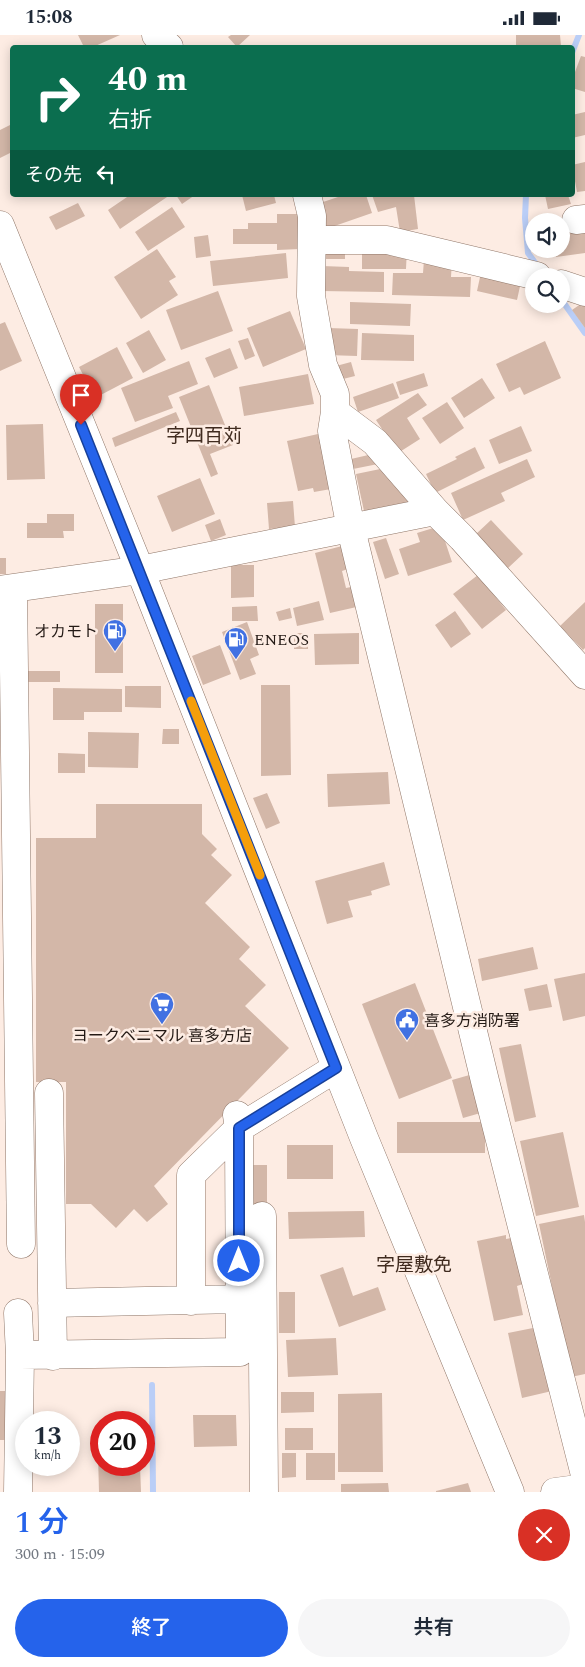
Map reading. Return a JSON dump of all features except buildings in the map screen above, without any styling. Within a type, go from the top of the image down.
[{"type":"street","points":[[156,35],[166,45]]},
{"type":"street","points":[[308,197],[312,215],[311,296],[323,365],[335,394],[332,431],[351,529],[487,1091],[585,1475]]},
{"type":"street","points":[[0,225],[140,570],[335,1064],[510,1492]]},
{"type":"street","points":[[312,240],[387,240],[525,273]]},
{"type":"street","points":[[335,412],[375,442],[435,511],[585,675]]},
{"type":"street","points":[[21,1244],[6,590],[140,570],[435,511]]},
{"type":"street","points":[[191,1301],[190,1175],[238,1121],[335,1064]]},
{"type":"street","points":[[48,1093],[52,1356]]},
{"type":"street","points":[[20,1355],[240,1353],[238,1121]]},
{"type":"street","points":[[262,1216],[264,1492]]},
{"type":"street","points":[[52,1303],[239,1299]]},
{"type":"street","points":[[18,1313],[20,1355],[18,1492]]},
{"type":"street","points":[[555,1492],[585,1488]]},
{"type":"waterway","points":[[575,45],[579,35]]},
{"type":"waterway","points":[[526,197],[525,218],[528,253],[539,268]]},
{"type":"waterway","points":[[570,312],[585,333]]},
{"type":"waterway","points":[[152,1385],[153,1492]]},
{"type":"slow traffic","points":[[191,701],[260,875]]},
{"type":"place","name":"オカモト","points":[[115,652]]},
{"type":"place","name":"ENEOS","points":[[236,660]]},
{"type":"place","name":"ヨークベニマル 喜多方店","points":[[162,1025]]},
{"type":"place","name":"喜多方消防署","points":[[407,1041]]},
{"type":"district","name":"字四百苅","points":[[204,435]]},
{"type":"district","name":"字屋敷免","points":[[414,1264]]},
{"type":"route","points":[[81,425],[336,1068],[239,1128],[239,1261]]}]
